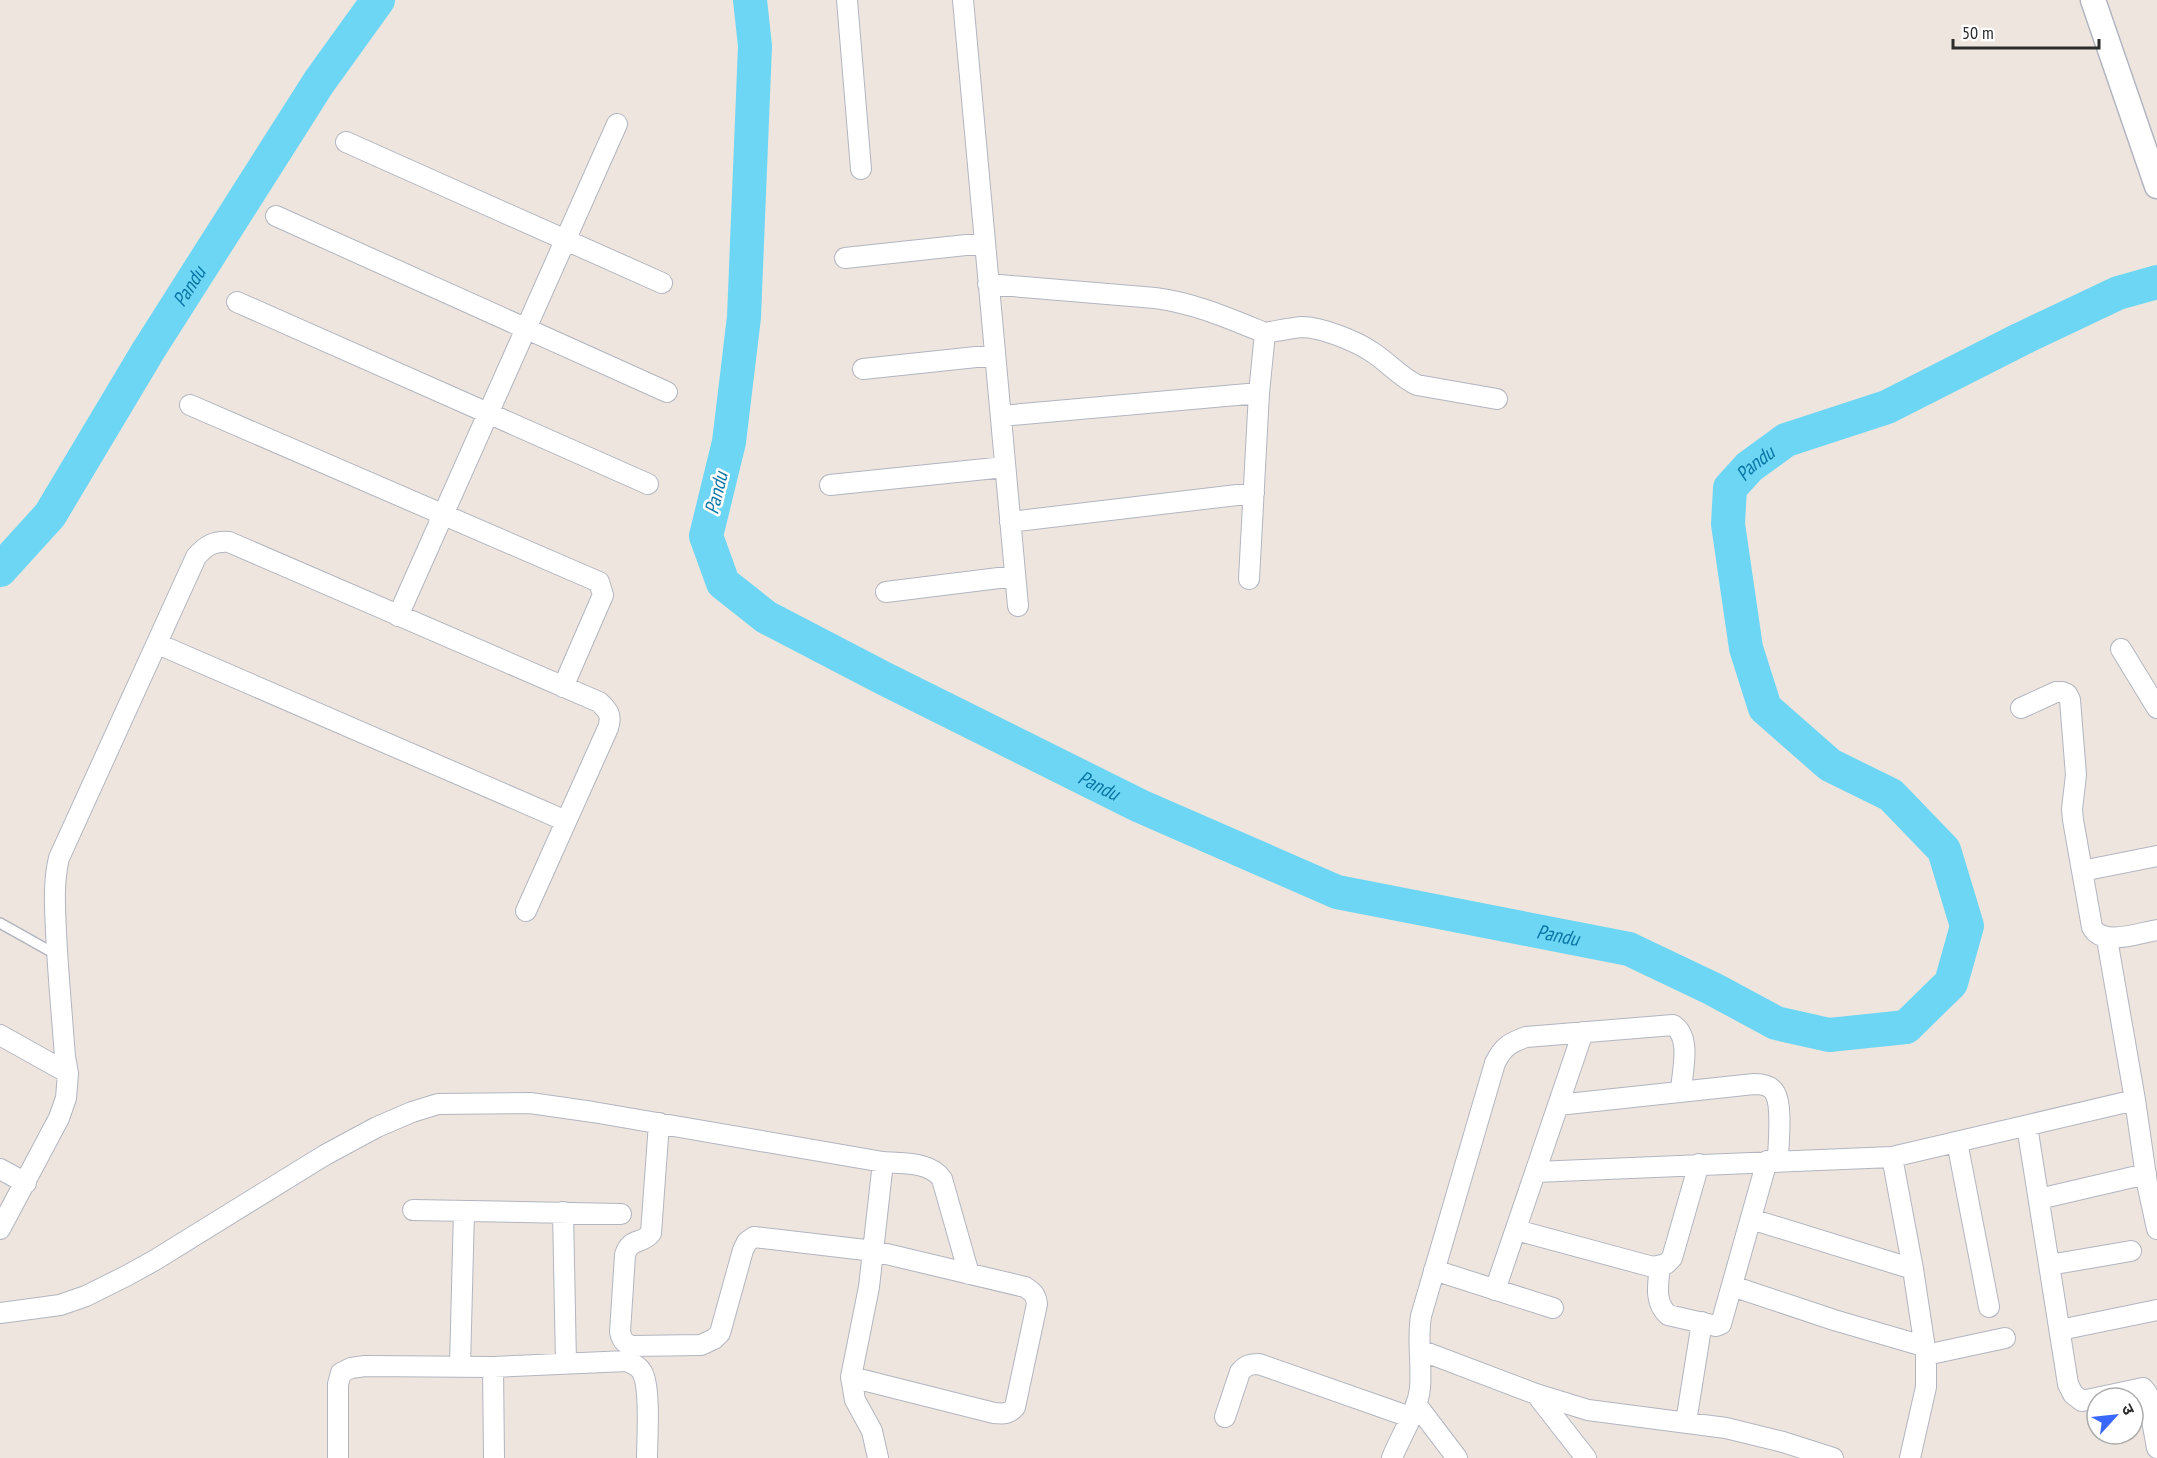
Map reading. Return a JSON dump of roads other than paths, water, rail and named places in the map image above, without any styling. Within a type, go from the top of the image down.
[{"type":"street","points":[[847,0],[861,169]]},
{"type":"street","points":[[963,0],[1018,606]]},
{"type":"street","points":[[2093,0],[2155,181]]},
{"type":"street","points":[[398,616],[617,124]]},
{"type":"street","points":[[345,142],[662,283]]},
{"type":"street","points":[[276,216],[667,392]]},
{"type":"street","points":[[845,258],[985,243]]},
{"type":"street","points":[[988,284],[1182,302],[1265,333],[1295,328],[1313,329],[1358,344],[1374,353],[1406,380],[1418,385],[1497,399]]},
{"type":"street","points":[[237,302],[648,484]]},
{"type":"street","points":[[1249,579],[1259,393],[1265,333]]},
{"type":"street","points":[[863,369],[995,355]]},
{"type":"street","points":[[1001,416],[1259,393]]},
{"type":"street","points":[[190,405],[599,582],[603,595],[563,687]]},
{"type":"street","points":[[830,485],[1005,467]]},
{"type":"street","points":[[1010,522],[1254,493]]},
{"type":"street","points":[[0,1228],[59,1118],[66,1098],[68,1073],[57,955],[55,875],[59,858],[196,557],[204,547],[217,541],[229,542],[599,702],[609,711],[611,720],[526,911]]},
{"type":"street","points":[[886,592],[1015,576]]},
{"type":"street","points":[[158,644],[566,821]]},
{"type":"street","points":[[2121,649],[2157,708]]},
{"type":"street","points":[[2021,708],[2056,692],[2067,694],[2070,700],[2076,775],[2072,809],[2092,927],[2095,933],[2107,939],[2157,930]]},
{"type":"street","points":[[2082,871],[2157,856]]},
{"type":"street","points":[[2107,939],[2157,1229]]},
{"type":"street","points":[[1392,1458],[1420,1389],[1418,1334],[1421,1316],[1495,1063],[1502,1049],[1526,1037],[1673,1025],[1680,1030],[1684,1038],[1681,1091]]},
{"type":"street","points":[[1495,1290],[1583,1032]]},
{"type":"street","points":[[0,1035],[68,1073]]},
{"type":"street","points":[[1558,1105],[1754,1084],[1766,1085],[1775,1091],[1778,1104],[1772,1161],[1751,1219],[1721,1324],[1716,1326],[1668,1315],[1664,1312],[1657,1297],[1660,1267]]},
{"type":"street","points":[[1536,1172],[1892,1157],[2135,1100]]},
{"type":"street","points":[[0,1313],[60,1305],[86,1296],[155,1260],[325,1155],[377,1127],[438,1104],[530,1103],[883,1162],[922,1166],[937,1172],[942,1179],[969,1274]]},
{"type":"street","points":[[659,1124],[651,1233],[647,1238],[633,1242],[627,1248],[620,1332],[622,1340],[627,1344],[632,1346],[701,1345],[714,1340],[720,1333],[743,1250],[747,1242],[754,1237],[874,1251],[1025,1287],[1036,1297],[1037,1305],[1015,1407],[1012,1411],[1004,1414],[994,1413],[851,1377]]},
{"type":"street","points":[[2027,1126],[2068,1384],[2073,1394],[2082,1401],[2150,1387]]},
{"type":"street","points":[[1957,1142],[1989,1307]]},
{"type":"street","points":[[1892,1157],[1913,1269],[1924,1350],[1926,1387],[1910,1458]]},
{"type":"street","points":[[878,1458],[872,1431],[855,1400],[851,1377],[869,1287],[883,1162]]},
{"type":"street","points":[[1516,1230],[1660,1267],[1672,1258],[1699,1164]]},
{"type":"street","points":[[0,1169],[26,1183]]},
{"type":"street","points":[[2038,1199],[2150,1179]]},
{"type":"street","points":[[413,1210],[621,1214]]},
{"type":"street","points":[[460,1366],[464,1211]]},
{"type":"street","points":[[563,1212],[566,1363]]},
{"type":"street","points":[[1751,1219],[1913,1269]]},
{"type":"street","points":[[2049,1265],[2131,1251]]},
{"type":"street","points":[[1434,1270],[1554,1308]]},
{"type":"street","points":[[1732,1286],[1924,1350],[2005,1338]]},
{"type":"street","points":[[2060,1330],[2157,1310]]},
{"type":"street","points":[[1686,1422],[1702,1322]]},
{"type":"street","points":[[1420,1350],[1536,1394],[1588,1410],[1726,1428],[1783,1450],[1833,1458]]},
{"type":"street","points":[[338,1458],[338,1384],[341,1373],[351,1368],[365,1366],[493,1367],[627,1361],[638,1367],[644,1374],[647,1390],[647,1458]]},
{"type":"street","points":[[1225,1417],[1240,1372],[1245,1366],[1259,1364],[1413,1410],[1457,1458]]},
{"type":"street","points":[[493,1367],[494,1458]]},
{"type":"street","points":[[2150,1387],[2147,1393],[2157,1448]]},
{"type":"street","points":[[1536,1394],[1586,1458]]},
{"type":"lane","points":[[0,923],[57,955]]},
{"type":"waterway","name":"Pandu","points":[[0,570],[50,515],[148,351],[319,82],[378,0]]},
{"type":"waterway","name":"Pandu","points":[[750,0],[755,46],[744,317],[729,442],[706,536],[723,583],[766,617],[885,679],[1140,806],[1337,892],[1629,949],[1713,989],[1776,1023],[1829,1035],[1906,1027],[1951,983],[1967,926],[1944,850],[1891,795],[1830,765],[1765,708],[1746,648],[1728,524],[1730,488],[1749,467],[1786,440],[1887,407],[2118,293],[2157,282]]}]
